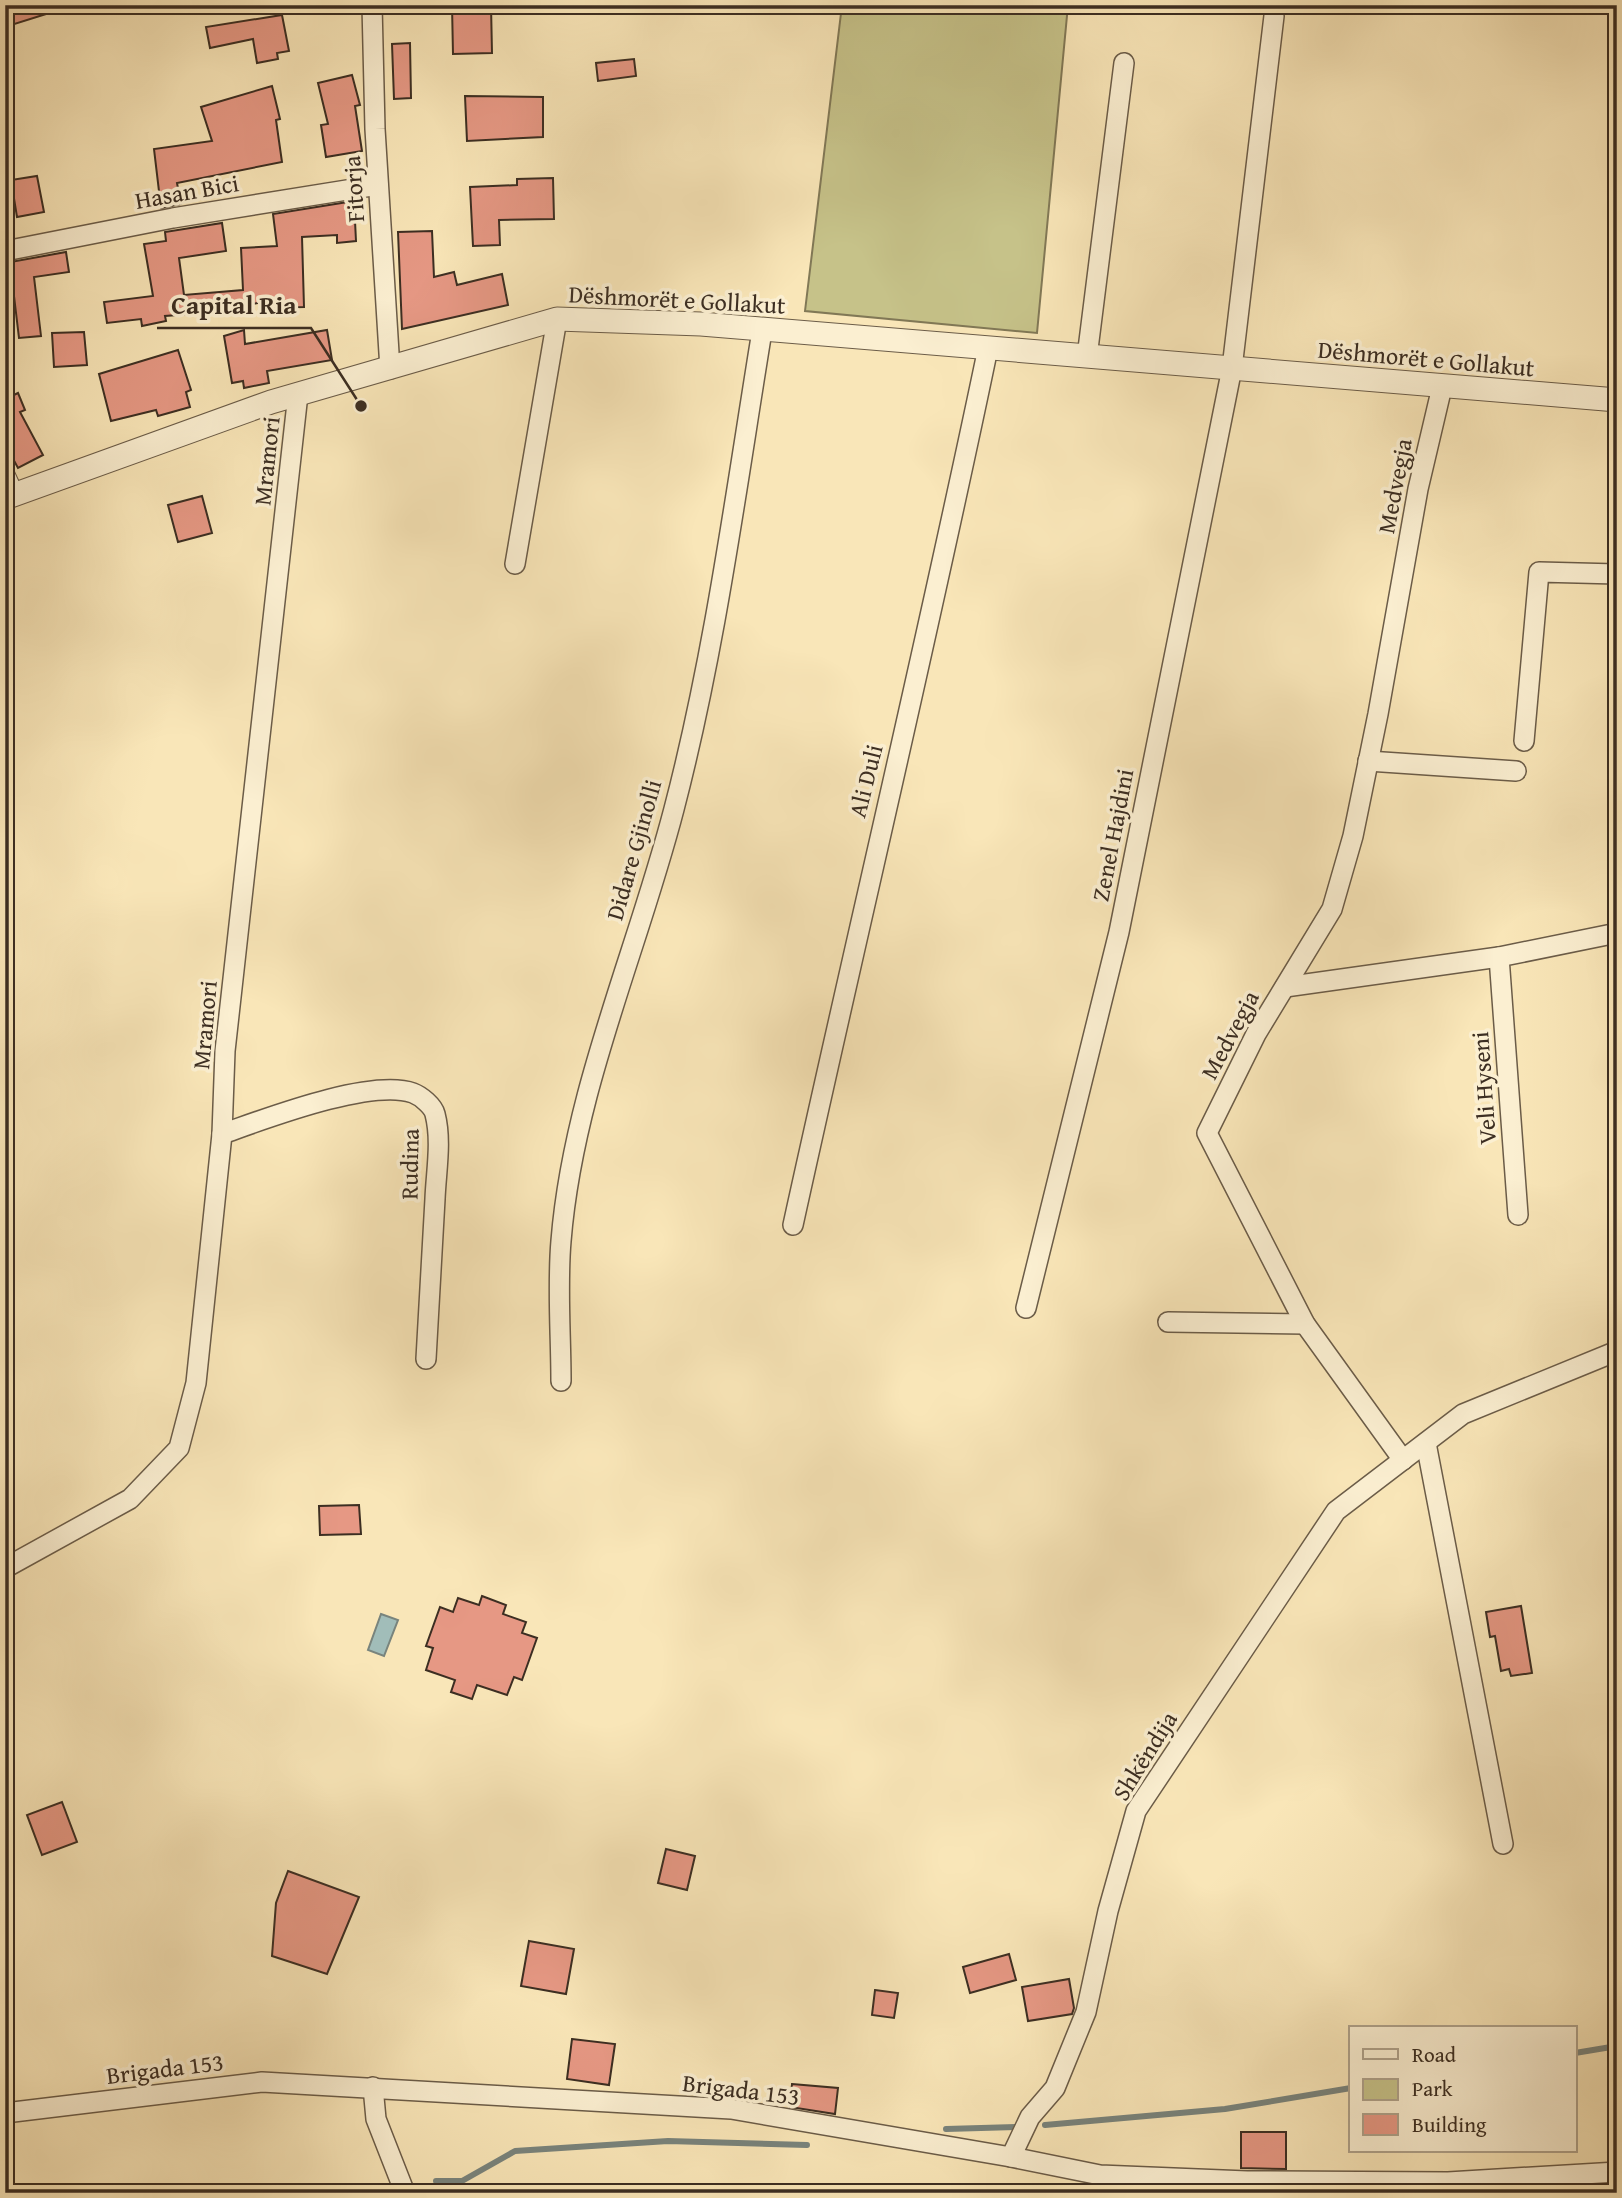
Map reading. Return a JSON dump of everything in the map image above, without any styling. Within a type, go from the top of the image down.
[{"type":"street","name":"Fitorja","points":[[372,5],[378,185],[390,369]]},
{"type":"street","points":[[1232,368],[1274,16]]},
{"type":"street","points":[[1087,357],[1124,64]]},
{"type":"street","name":"Hasan Bici","points":[[5,251],[173,218],[378,185]]},
{"type":"street","points":[[515,564],[557,319]]},
{"type":"street","name":"Dëshmorët e Gollakut","points":[[12,496],[298,394],[557,319],[701,324],[1617,400]]},
{"type":"street","name":"Didare Gjinolli","points":[[561,1381],[561,1241],[578,1137],[616,996],[674,808],[718,601],[762,331]]},
{"type":"street","name":"Ali Duli","points":[[793,1226],[874,854],[939,586],[988,348]]},
{"type":"street","name":"Zenel Hajdini","points":[[1026,1308],[1119,932],[1232,368]]},
{"type":"street","name":"Medvegja","points":[[1403,1460],[1305,1324],[1207,1133],[1256,1034],[1332,909],[1353,836],[1418,489],[1441,387]]},
{"type":"street","name":"Mramori","points":[[5,1568],[130,1499],[179,1448],[196,1383],[222,1133],[225,1051],[298,394]]},
{"type":"street","points":[[1524,741],[1539,572],[1617,574]]},
{"type":"street","points":[[1368,761],[1516,771]]},
{"type":"street","points":[[1284,987],[1499,957],[1617,933]]},
{"type":"street","name":"Veli Hyseni","points":[[1499,957],[1518,1215]]},
{"type":"street","name":"Rudina","points":[[222,1133],[288,1111],[357,1094],[389,1089],[414,1093],[426,1101],[435,1112],[438,1150],[426,1359]]},
{"type":"street","points":[[1168,1322],[1305,1324]]},
{"type":"street","name":"Shkëndija","points":[[1011,2157],[1030,2117],[1055,2088],[1086,2012],[1108,1911],[1136,1811],[1336,1511],[1463,1414],[1617,1352]]},
{"type":"street","points":[[1426,1443],[1503,1844]]},
{"type":"street","name":"Brigada 153","points":[[5,2113],[262,2082],[731,2109],[1011,2157],[1100,2184],[1247,2181],[1448,2182],[1617,2172]]},
{"type":"street","points":[[373,2087],[376,2119],[405,2193]]},
{"type":"lane","name":"Dëshmorët e Gollakut","points":[[5,464],[12,496]]},
{"type":"green space","points":[[842,5],[1068,5],[1037,333],[805,311]]},
{"type":"water","points":[[381,1614],[398,1620],[384,1656],[368,1650]]},
{"type":"building","points":[[5,5],[61,5],[62,9],[5,27]]},
{"type":"building","points":[[452,5],[491,5],[492,53],[453,54]]},
{"type":"building","points":[[282,15],[289,51],[277,53],[278,59],[257,63],[253,39],[210,48],[206,27]]},
{"type":"building","points":[[410,43],[411,98],[394,99],[392,44]]},
{"type":"building","points":[[634,59],[636,76],[598,81],[596,63]]},
{"type":"building","points":[[352,75],[360,105],[355,106],[362,151],[326,157],[321,125],[328,124],[318,83]]},
{"type":"building","points":[[272,86],[280,119],[276,120],[282,162],[177,183],[181,204],[161,208],[154,149],[212,141],[201,107]]},
{"type":"building","points":[[465,96],[543,97],[543,137],[467,141]]},
{"type":"building","points":[[37,176],[44,212],[17,217],[11,180]]},
{"type":"building","points":[[553,178],[554,219],[499,220],[500,245],[473,246],[470,187],[517,185],[517,179]]},
{"type":"building","points":[[354,201],[356,241],[337,243],[337,235],[302,237],[304,307],[264,308],[263,302],[206,313],[165,316],[166,321],[142,326],[141,319],[107,323],[104,302],[153,296],[144,244],[166,241],[165,232],[222,223],[226,251],[179,258],[184,295],[243,290],[241,248],[277,246],[273,214]]},
{"type":"building","points":[[432,231],[434,277],[454,272],[457,285],[502,274],[508,305],[402,329],[398,232]]},
{"type":"building","points":[[66,252],[69,272],[34,277],[41,336],[19,338],[14,296],[5,297],[5,263]]},
{"type":"building","points":[[244,330],[245,344],[327,330],[332,360],[267,371],[269,383],[244,388],[243,381],[232,383],[224,336]]},
{"type":"building","points":[[84,332],[87,365],[54,367],[52,333]]},
{"type":"building","points":[[178,350],[191,390],[186,392],[190,407],[158,416],[156,410],[111,421],[99,374]]},
{"type":"building","points":[[5,384],[12,396],[18,393],[25,410],[20,412],[43,455],[18,468],[5,444],[5,440],[13,436],[5,419]]},
{"type":"building","points":[[202,496],[212,533],[178,542],[168,505]]},
{"type":"building","points":[[359,1505],[361,1534],[320,1535],[319,1506]]},
{"type":"building","points":[[482,1596],[506,1605],[503,1614],[526,1622],[522,1633],[537,1638],[522,1680],[514,1677],[507,1695],[477,1685],[472,1699],[451,1692],[455,1680],[426,1670],[433,1648],[426,1646],[440,1607],[453,1612],[458,1598],[479,1605]]},
{"type":"building","points":[[1521,1606],[1532,1673],[1511,1676],[1509,1669],[1501,1671],[1495,1636],[1490,1637],[1486,1612]]},
{"type":"building","points":[[62,1802],[77,1842],[42,1855],[27,1815]]},
{"type":"building","points":[[666,1849],[695,1856],[687,1890],[658,1883]]},
{"type":"building","points":[[288,1871],[359,1897],[327,1974],[272,1956],[276,1903]]},
{"type":"building","points":[[529,1941],[574,1949],[566,1994],[521,1986]]},
{"type":"building","points":[[1009,1954],[1016,1980],[970,1993],[963,1967]]},
{"type":"building","points":[[1069,1979],[1074,2008],[1072,2014],[1028,2021],[1022,1987]]},
{"type":"building","points":[[875,1990],[898,1993],[894,2018],[872,2015]]},
{"type":"building","points":[[572,2039],[615,2044],[609,2085],[567,2079]]},
{"type":"building","points":[[792,2084],[838,2088],[835,2114],[790,2107]]},
{"type":"building","points":[[1241,2132],[1286,2132],[1286,2169],[1241,2168]]},
{"type":"waterway","points":[[1576,2053],[1617,2046]]},
{"type":"waterway","points":[[1045,2125],[1225,2109],[1349,2088]]},
{"type":"waterway","points":[[946,2129],[1016,2127]]},
{"type":"waterway","points":[[436,2181],[462,2181],[515,2151],[668,2141],[807,2145]]},
{"type":"place","name":"Capital Ria","points":[[361,406]]}]
